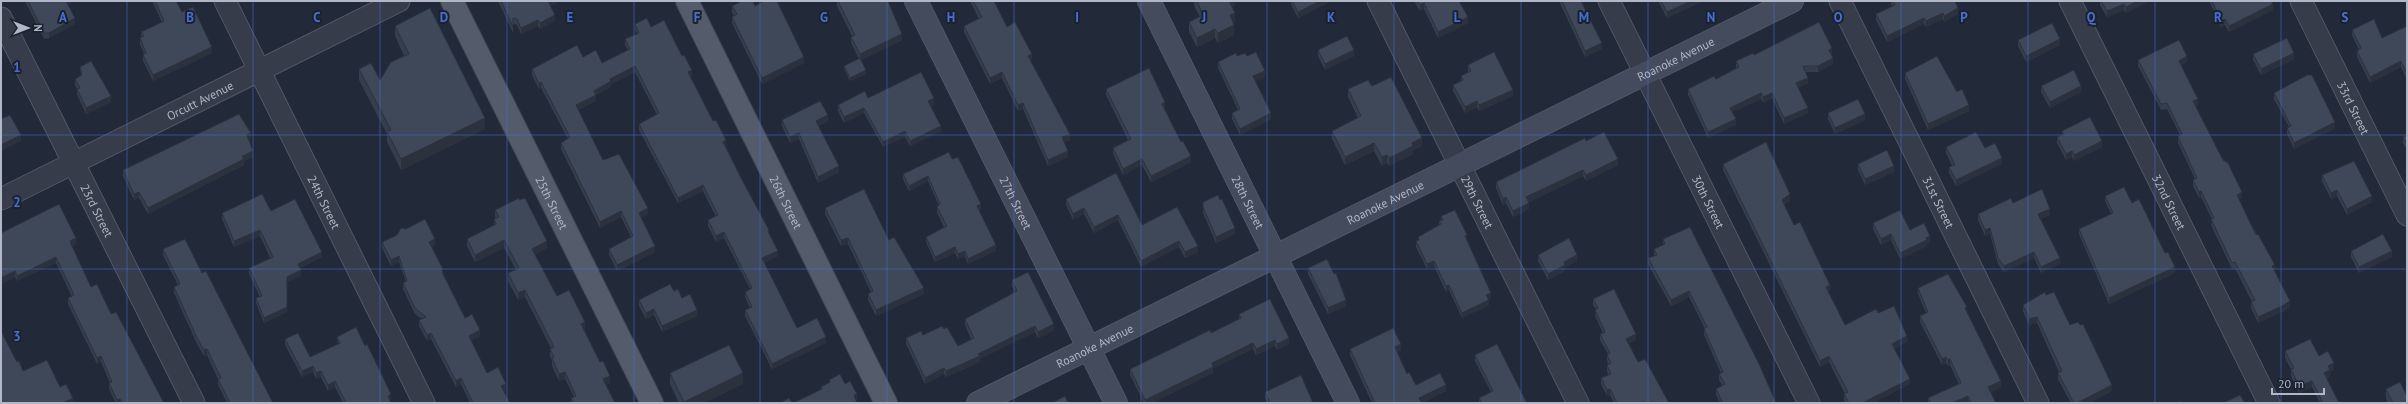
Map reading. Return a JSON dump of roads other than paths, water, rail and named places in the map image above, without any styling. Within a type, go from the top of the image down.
[{"type":"main road","name":"25th Street","points":[[452,1],[652,403]]},
{"type":"main road","name":"26th Street","points":[[687,1],[886,403]]},
{"type":"street","name":"24th Street","points":[[225,1],[424,403]]},
{"type":"street","name":"Orcutt Avenue","points":[[1,199],[399,1]]},
{"type":"street","name":"27th Street","points":[[916,1],[1116,403]]},
{"type":"street","name":"28th Street","points":[[1149,1],[1348,403]]},
{"type":"street","name":"29th Street","points":[[1378,1],[1578,403]]},
{"type":"street","name":"30th Street","points":[[1609,1],[1808,403]]},
{"type":"street","name":"Roanoke Avenue","points":[[978,403],[1088,347],[1792,1]]},
{"type":"street","name":"31st Street","points":[[1840,1],[2038,403]]},
{"type":"street","name":"32nd Street","points":[[2070,1],[2269,403]]},
{"type":"street","name":"33rd Street","points":[[2301,1],[2407,215]]},
{"type":"street","name":"23rd Street","points":[[1,18],[194,403]]}]
